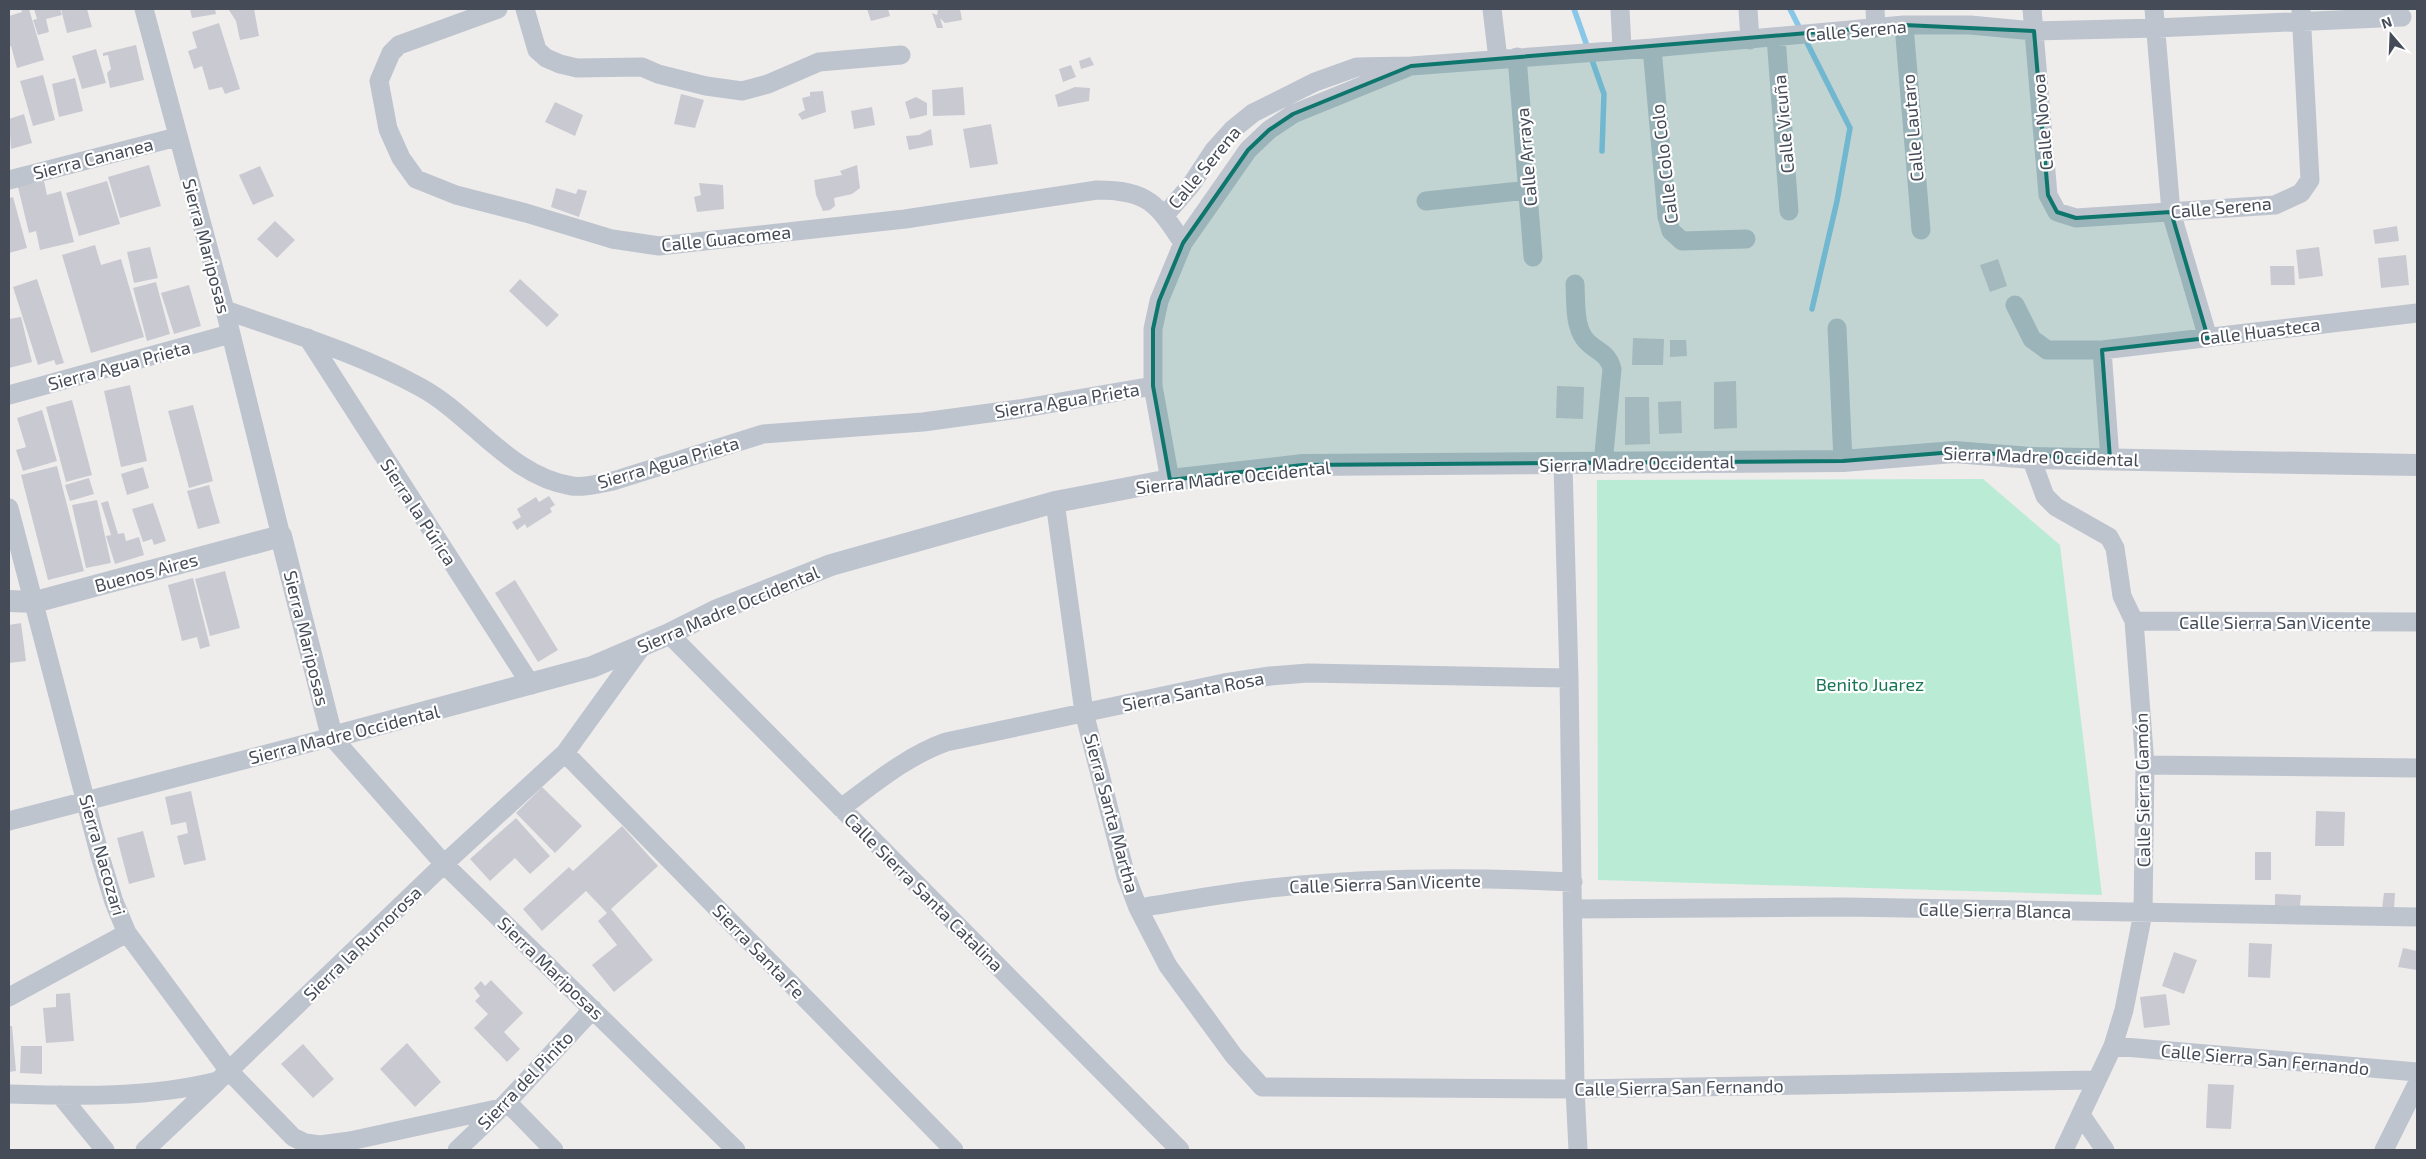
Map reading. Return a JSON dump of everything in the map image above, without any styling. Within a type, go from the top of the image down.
[{"type":"street","name":"Sierra Mariposas","points":[[144,9],[225,310],[332,737],[444,864],[736,1150]]},
{"type":"street","name":"Calle Guacomea","points":[[498,9],[399,45],[391,53],[379,81],[388,129],[401,158],[416,178],[456,195],[526,213],[612,239],[659,246],[905,218],[1097,190],[1123,190],[1142,195],[1165,215],[1184,243]]},
{"type":"street","points":[[525,9],[538,50],[546,58],[560,64],[577,68],[642,67],[658,74],[706,86],[742,91],[768,84],[819,62],[901,55]]},
{"type":"street","points":[[1492,9],[1498,59]]},
{"type":"street","points":[[1620,9],[1622,48]]},
{"type":"street","points":[[1748,9],[1750,40]]},
{"type":"street","points":[[1874,9],[1876,28]]},
{"type":"street","name":"Calle Novoa","points":[[2032,9],[2048,194],[2057,212]]},
{"type":"street","points":[[2154,9],[2171,212],[2208,338]]},
{"type":"street","name":"Calle Serena","points":[[1165,215],[1191,185],[1214,150],[1232,130],[1253,113],[1315,82],[1357,67],[1411,66],[1622,48],[1652,48],[1904,25],[1970,25],[2034,30],[2156,28],[2302,15],[2402,17]]},
{"type":"street","name":"Calle Serena","points":[[2057,212],[2076,218],[2275,205],[2301,193],[2310,180],[2302,15]]},
{"type":"street","name":"Calle Lautaro","points":[[1904,25],[1921,230]]},
{"type":"street","name":"Calle Vicuña","points":[[1776,37],[1790,211]]},
{"type":"street","name":"Calle Colo Colo","points":[[1652,48],[1667,217],[1670,231],[1682,241],[1746,239]]},
{"type":"street","name":"Calle Arraya","points":[[1517,57],[1534,257]]},
{"type":"street","name":"Calle Serena","points":[[1170,480],[1153,386],[1153,329],[1159,301],[1184,243],[1248,150],[1269,130],[1302,110],[1411,66]]},
{"type":"street","name":"Sierra Cananea","points":[[9,180],[177,137]]},
{"type":"street","points":[[1426,202],[1528,190]]},
{"type":"street","points":[[1574,284],[1579,328],[1582,336],[1607,356],[1612,369],[1604,464]]},
{"type":"street","name":"Calle Huasteca","points":[[2015,305],[2032,339],[2046,350],[2102,350],[2417,313]]},
{"type":"street","name":"Sierra Agua Prieta","points":[[225,310],[358,356],[422,388],[514,461],[544,476],[572,486],[591,486],[614,481],[763,434],[923,422],[1019,409],[1153,386]]},
{"type":"street","points":[[1837,328],[1843,461]]},
{"type":"street","name":"Sierra Agua Prieta","points":[[9,395],[230,334]]},
{"type":"street","name":"Sierra la Púrica","points":[[308,338],[531,685]]},
{"type":"street","points":[[2102,350],[2110,459]]},
{"type":"street","name":"Sierra Madre Occidental","points":[[9,821],[531,685],[592,667],[769,588],[831,565],[1055,502],[1170,480],[1303,465],[1843,461],[1954,452],[2031,458],[2417,465]]},
{"type":"street","name":"Calle Sierra Gamón","points":[[2031,458],[2045,496],[2056,507],[2109,537],[2115,548],[2122,596],[2134,621],[2145,765],[2143,913],[2124,1010],[2112,1046],[2064,1150]]},
{"type":"street","points":[[1563,464],[1573,882],[1574,1088],[1578,1150]]},
{"type":"street","name":"Sierra Santa Martha","points":[[1055,502],[1084,712],[1126,876],[1138,908],[1168,966],[1191,1000],[1249,1075],[1262,1087]]},
{"type":"street","name":"Sierra Nacozari","points":[[9,508],[114,902],[127,933],[224,1076],[284,1130],[305,1144],[320,1145],[350,1141],[504,1105]]},
{"type":"street","name":"Buenos Aires","points":[[9,601],[35,602],[282,536]]},
{"type":"street","name":"Calle Sierra San Vicente","points":[[2134,621],[2417,622]]},
{"type":"street","name":"Calle Sierra Santa Catalina","points":[[669,634],[1180,1150]]},
{"type":"street","name":"Sierra la Rumorosa","points":[[9,1094],[102,1096],[151,1092],[195,1087],[224,1076],[444,864],[565,753],[643,645]]},
{"type":"street","name":"Sierra Santa Rosa","points":[[841,808],[926,749],[946,742],[1224,683],[1308,672],[1569,678]]},
{"type":"street","name":"Sierra Santa Fe","points":[[565,753],[954,1150]]},
{"type":"street","points":[[2145,765],[2417,768]]},
{"type":"street","name":"Calle Sierra San Vicente","points":[[1138,908],[1280,887],[1350,881],[1518,880],[1573,882]]},
{"type":"street","name":"Calle Sierra Blanca","points":[[1573,909],[1845,907],[2417,918]]},
{"type":"street","points":[[9,998],[127,933]]},
{"type":"street","name":"Sierra del Pinito","points":[[457,1150],[504,1105],[593,1009]]},
{"type":"street","name":"Calle Sierra San Fernando","points":[[2112,1046],[2417,1072]]},
{"type":"street","points":[[145,1150],[224,1076]]},
{"type":"street","name":"Calle Sierra San Fernando","points":[[1262,1087],[1574,1088],[2096,1080]]},
{"type":"street","points":[[2384,1150],[2417,1084]]},
{"type":"street","points":[[60,1096],[105,1150]]},
{"type":"street","points":[[504,1105],[554,1150]]},
{"type":"street","points":[[2081,1114],[2105,1150]]},
{"type":"highlighted area","points":[[1904,25],[2034,31],[2048,195],[2057,212],[2076,218],[2171,212],[2208,338],[2102,350],[2110,459],[1954,452],[1843,461],[1303,465],[1170,480],[1153,386],[1153,329],[1159,301],[1183,243],[1248,150],[1269,130],[1293,114],[1411,66]]},
{"type":"green space","name":"Benito Juarez","points":[[1983,479],[2060,545],[2102,895],[1598,880],[1597,480]]},
{"type":"building","points":[[21,9],[29,9],[44,60],[17,68],[11,46],[9,47],[9,16],[22,12]]},
{"type":"building","points":[[34,9],[60,9],[62,15],[46,19],[49,32],[38,35],[33,20],[37,19]]},
{"type":"building","points":[[61,9],[87,9],[92,27],[67,33]]},
{"type":"building","points":[[190,9],[215,9],[216,14],[192,18]]},
{"type":"building","points":[[254,9],[259,36],[240,40],[236,21],[229,10]]},
{"type":"building","points":[[867,9],[888,9],[890,16],[871,21]]},
{"type":"building","points":[[938,9],[960,9],[962,20],[945,23],[940,18],[943,28],[937,28],[932,13],[937,15]]},
{"type":"building","points":[[219,23],[240,89],[225,94],[222,87],[209,90],[202,66],[194,69],[188,51],[197,48],[192,32]]},
{"type":"building","points":[[136,45],[144,80],[110,88],[107,73],[111,69],[108,55],[103,56],[103,53]]},
{"type":"building","points":[[96,49],[106,83],[82,89],[72,56]]},
{"type":"building","points":[[1090,57],[1094,65],[1081,69],[1079,61]]},
{"type":"building","points":[[1071,65],[1076,77],[1063,82],[1059,69]]},
{"type":"building","points":[[43,75],[55,120],[33,126],[20,81]]},
{"type":"building","points":[[75,78],[83,111],[59,117],[52,84]]},
{"type":"building","points":[[963,87],[965,115],[933,116],[932,90]]},
{"type":"building","points":[[1075,87],[1090,88],[1089,101],[1058,107],[1055,95]]},
{"type":"building","points":[[823,91],[826,112],[802,120],[798,114],[805,110],[802,98],[810,96],[810,92]]},
{"type":"building","points":[[681,94],[704,100],[695,128],[674,124]]},
{"type":"building","points":[[916,97],[927,103],[927,115],[910,119],[905,102]]},
{"type":"building","points":[[555,102],[583,115],[575,136],[545,122]]},
{"type":"building","points":[[872,107],[875,125],[854,129],[851,111]]},
{"type":"building","points":[[24,114],[32,143],[11,149],[9,119]]},
{"type":"building","points":[[991,124],[998,164],[970,168],[963,129]]},
{"type":"building","points":[[931,129],[933,145],[909,150],[906,136],[919,135]]},
{"type":"building","points":[[149,165],[161,206],[120,218],[108,177]]},
{"type":"building","points":[[857,165],[860,188],[852,194],[834,198],[835,206],[830,210],[823,211],[816,195],[814,180],[842,175],[840,171]]},
{"type":"building","points":[[260,166],[274,196],[253,205],[239,175]]},
{"type":"building","points":[[44,181],[47,195],[61,191],[74,242],[40,250],[36,231],[29,233],[18,187]]},
{"type":"building","points":[[107,181],[120,224],[79,236],[66,193]]},
{"type":"building","points":[[699,183],[723,185],[724,209],[697,212],[694,197],[701,195]]},
{"type":"building","points":[[556,188],[576,194],[578,189],[587,191],[579,217],[551,207]]},
{"type":"building","points":[[13,197],[27,248],[9,253],[9,198]]},
{"type":"building","points":[[275,221],[295,240],[277,258],[257,239]]},
{"type":"building","points":[[2397,226],[2399,241],[2375,244],[2373,230]]},
{"type":"building","points":[[95,245],[101,265],[121,259],[144,337],[91,353],[62,255]]},
{"type":"building","points":[[150,247],[158,278],[134,283],[127,252]]},
{"type":"building","points":[[2319,247],[2323,276],[2299,279],[2296,250]]},
{"type":"building","points":[[2406,255],[2409,285],[2381,288],[2378,258]]},
{"type":"building","points":[[1998,259],[2007,286],[1990,292],[1980,265]]},
{"type":"building","points":[[2270,266],[2294,266],[2295,285],[2271,285]]},
{"type":"building","points":[[37,279],[64,363],[56,365],[54,360],[38,365],[13,287]]},
{"type":"building","points":[[520,279],[559,315],[547,327],[509,291]]},
{"type":"building","points":[[156,282],[170,334],[147,341],[133,288]]},
{"type":"building","points":[[189,285],[201,326],[174,334],[161,293]]},
{"type":"building","points":[[21,317],[32,362],[9,368],[9,319]]},
{"type":"building","points":[[1633,338],[1664,339],[1663,365],[1632,365]]},
{"type":"building","points":[[1670,340],[1686,340],[1687,356],[1670,357]]},
{"type":"building","points":[[1736,381],[1737,428],[1714,429],[1714,382]]},
{"type":"building","points":[[130,385],[147,461],[121,467],[104,391]]},
{"type":"building","points":[[1557,386],[1584,387],[1583,419],[1556,418]]},
{"type":"building","points":[[1625,397],[1649,397],[1650,444],[1625,445]]},
{"type":"building","points":[[72,400],[92,475],[66,482],[46,407]]},
{"type":"building","points":[[1681,401],[1682,433],[1659,434],[1658,402]]},
{"type":"building","points":[[193,405],[213,481],[189,488],[168,411]]},
{"type":"building","points":[[42,410],[57,461],[23,471],[16,450],[26,447],[17,418]]},
{"type":"building","points":[[57,466],[84,571],[48,580],[21,475]]},
{"type":"building","points":[[143,467],[149,488],[127,495],[121,474]]},
{"type":"building","points":[[89,478],[94,494],[70,501],[65,485]]},
{"type":"building","points":[[209,485],[220,523],[198,529],[187,491]]},
{"type":"building","points":[[549,496],[555,505],[550,508],[552,512],[527,528],[525,524],[517,530],[512,522],[521,517],[517,509],[536,497],[539,502]]},
{"type":"building","points":[[97,500],[111,563],[86,568],[72,505]]},
{"type":"building","points":[[108,501],[118,534],[124,533],[126,541],[139,537],[144,555],[115,564],[106,536],[111,535],[101,503]]},
{"type":"building","points":[[153,503],[166,541],[154,545],[152,539],[143,542],[132,509]]},
{"type":"building","points":[[225,571],[240,628],[210,636],[195,579]]},
{"type":"building","points":[[193,578],[210,646],[200,649],[197,637],[182,641],[168,585]]},
{"type":"building","points":[[515,580],[558,650],[538,662],[495,593]]},
{"type":"building","points":[[21,623],[26,661],[9,663],[9,625]]},
{"type":"building","points":[[542,787],[582,826],[555,853],[516,813]]},
{"type":"building","points":[[191,791],[206,860],[184,865],[177,836],[188,833],[186,822],[171,825],[165,797]]},
{"type":"building","points":[[2316,811],[2345,812],[2344,846],[2315,846]]},
{"type":"building","points":[[516,818],[550,856],[530,874],[515,858],[490,881],[470,859]]},
{"type":"building","points":[[622,826],[658,866],[611,909],[653,960],[614,992],[592,965],[617,945],[598,921],[607,913],[586,891],[542,931],[523,909],[569,867],[573,871]]},
{"type":"building","points":[[143,831],[155,877],[129,884],[117,838]]},
{"type":"building","points":[[2255,852],[2271,852],[2271,880],[2255,880]]},
{"type":"building","points":[[2384,893],[2395,893],[2394,910],[2382,909]]},
{"type":"building","points":[[2275,894],[2301,895],[2300,906],[2275,905]]},
{"type":"building","points":[[2249,943],[2272,944],[2270,978],[2248,977]]},
{"type":"building","points":[[2403,948],[2417,951],[2417,970],[2398,967]]},
{"type":"building","points":[[2174,952],[2197,960],[2184,994],[2162,986]]},
{"type":"building","points":[[491,980],[523,1013],[504,1032],[520,1049],[507,1062],[474,1028],[488,1014],[475,1001],[480,996],[474,988],[481,981],[485,986]]},
{"type":"building","points":[[70,993],[74,1041],[46,1043],[43,1008],[56,1007],[56,994]]},
{"type":"building","points":[[2166,994],[2170,1025],[2144,1028],[2140,997]]},
{"type":"building","points":[[9,1026],[12,1026],[16,1071],[9,1072]]},
{"type":"building","points":[[407,1043],[441,1082],[415,1107],[380,1069]]},
{"type":"building","points":[[303,1044],[334,1079],[313,1098],[281,1064]]},
{"type":"building","points":[[21,1046],[42,1046],[42,1074],[20,1073]]},
{"type":"building","points":[[2208,1084],[2234,1085],[2231,1129],[2206,1128]]},
{"type":"waterway","points":[[1574,9],[1604,94],[1602,151]]},
{"type":"waterway","points":[[1790,9],[1850,128],[1837,201],[1812,309]]}]
